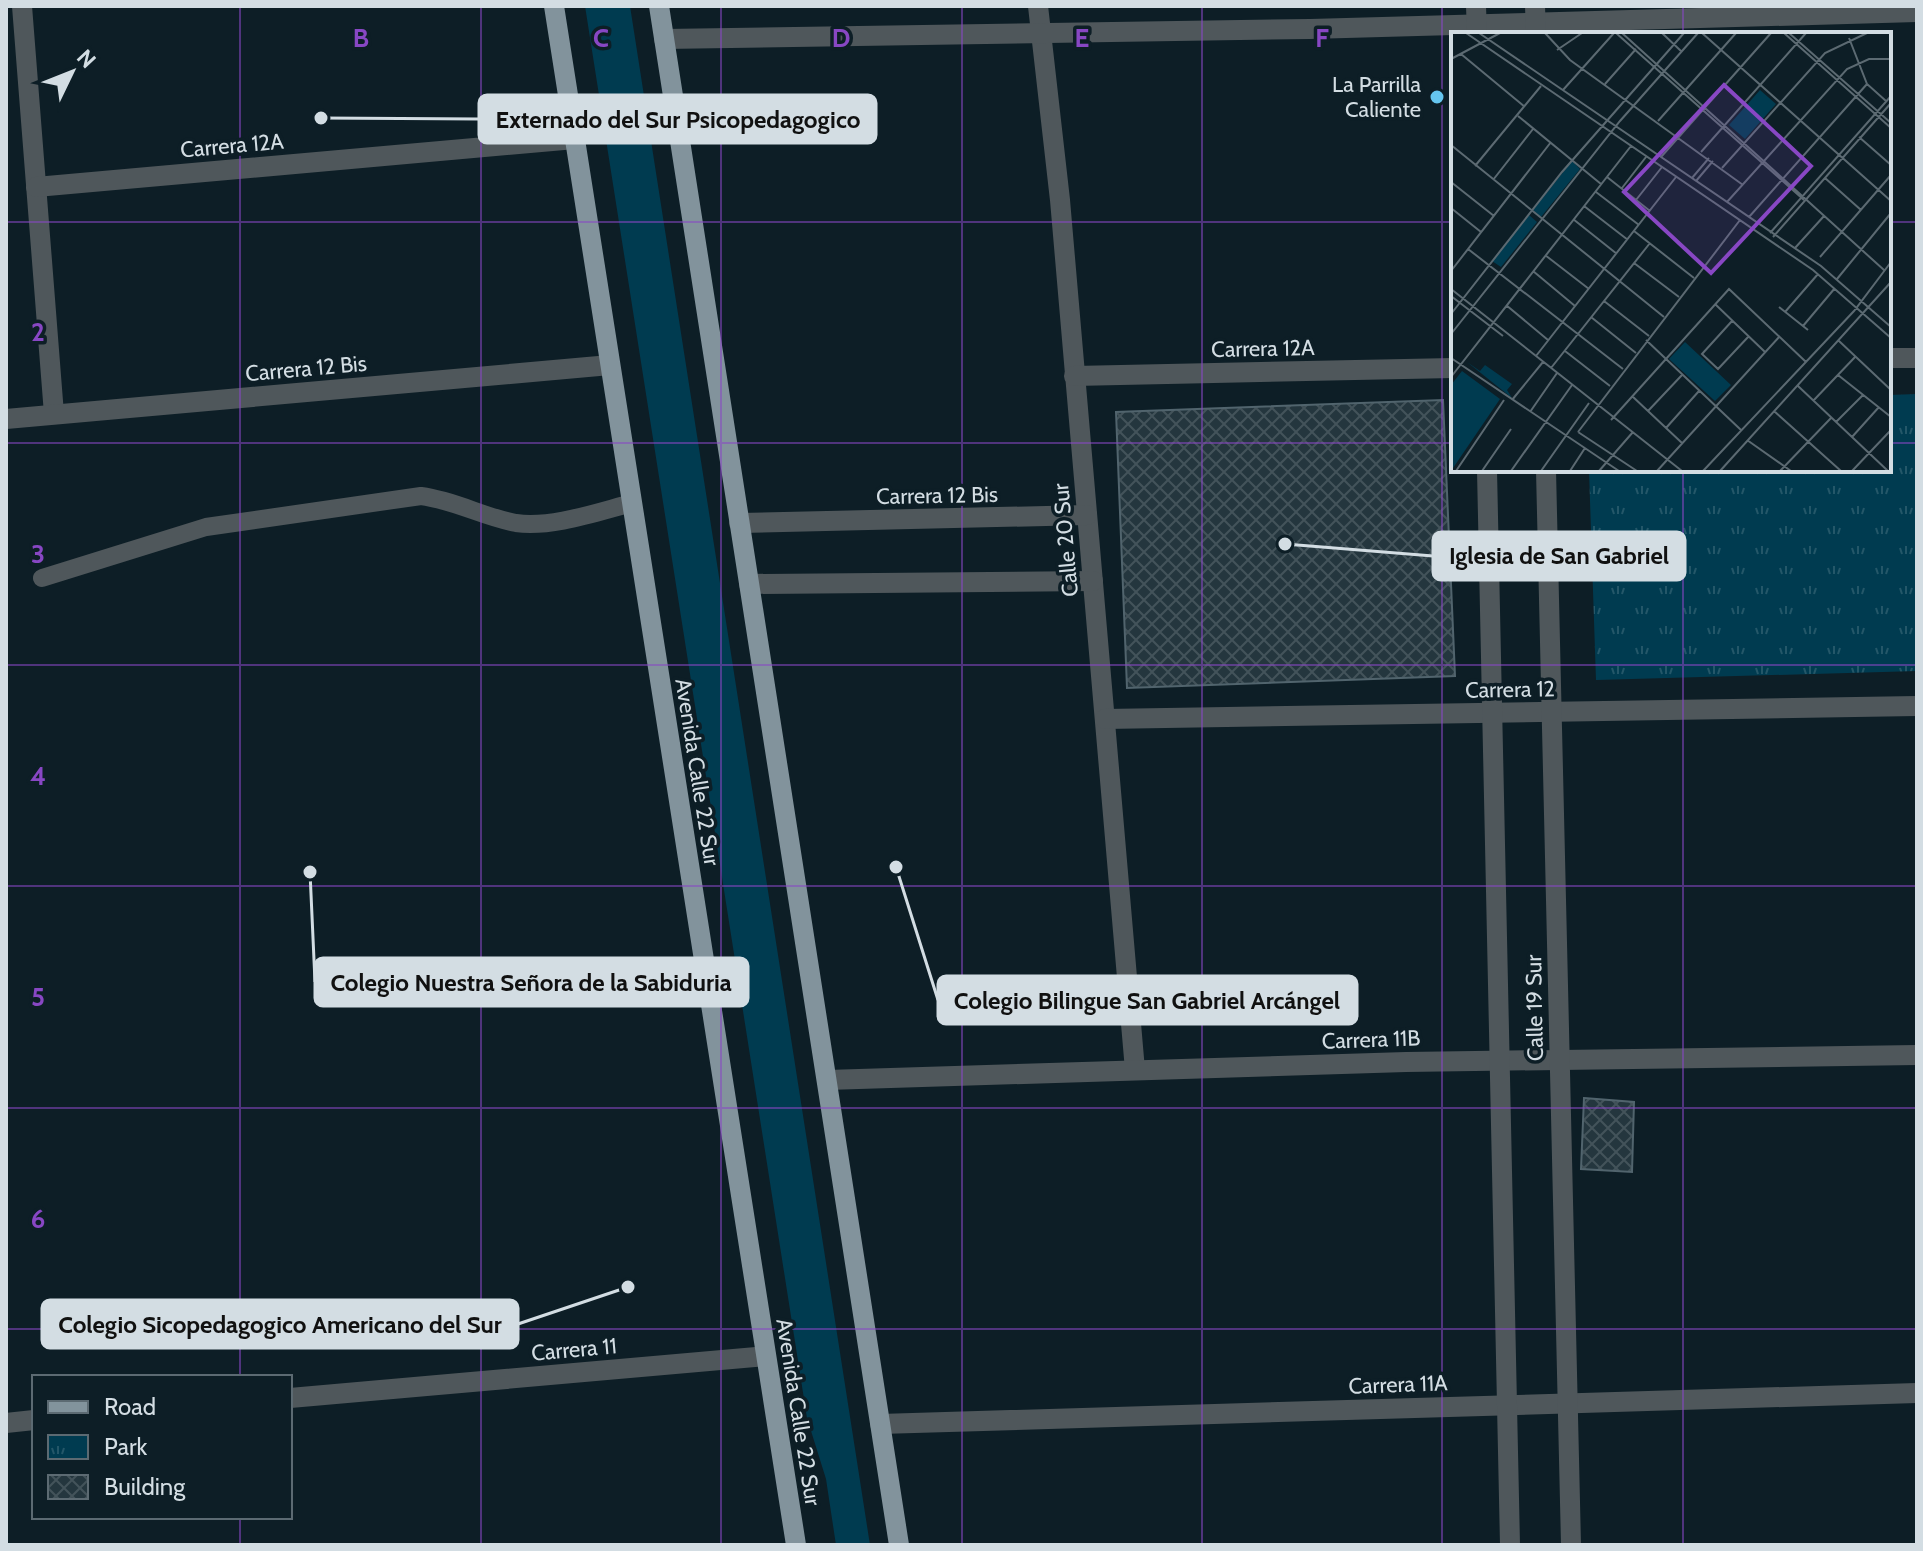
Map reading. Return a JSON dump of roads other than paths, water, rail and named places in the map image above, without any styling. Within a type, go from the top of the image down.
[{"type":"main road","name":"Avenida Calle 22 Sur","points":[[554,6],[796,1545]]},
{"type":"main road","points":[[659,6],[899,1545]]},
{"type":"street","points":[[22,6],[54,414]]},
{"type":"street","name":"Calle 20 Sur","points":[[1038,6],[1087,515],[1135,1070]]},
{"type":"street","points":[[664,39],[1917,12]]},
{"type":"street","name":"Carrera 12A","points":[[36,187],[575,139]]},
{"type":"street","points":[[1891,358],[1917,358]]},
{"type":"street","name":"Carrera 12 Bis","points":[[6,419],[610,365]]},
{"type":"street","name":"Carrera 12A","points":[[1074,376],[1451,368]]},
{"type":"street","name":"Calle 19 Sur","points":[[1487,472],[1510,1545]]},
{"type":"street","name":"Calle 19 Sur","points":[[1546,472],[1571,1545]]},
{"type":"street","name":"Carrera 12 Bis","points":[[739,523],[1087,515]]},
{"type":"street","points":[[749,584],[1093,581]]},
{"type":"street","name":"Carrera 12","points":[[1105,719],[1917,706]]},
{"type":"street","name":"Carrera 11B","points":[[827,1080],[1500,1060],[1917,1055]]},
{"type":"street","name":"Carrera 11","points":[[292,1398],[766,1356]]},
{"type":"street","name":"Carrera 11A","points":[[880,1424],[1917,1393]]},
{"type":"street","points":[[6,1423],[32,1420]]},
{"type":"lane","points":[[42,578],[206,527],[421,496],[452,500],[518,523],[549,521],[632,503]]},
{"type":"place","name":"La Parrilla Caliente","points":[[1437,97]]},
{"type":"place","name":"Externado del Sur Psicopedagogico","points":[[321,118]]},
{"type":"place","name":"Iglesia de San Gabriel","points":[[1285,544]]},
{"type":"place","name":"Colegio Bilingue San Gabriel Arcángel","points":[[896,867]]},
{"type":"place","name":"Colegio Nuestra Señora de la Sabiduria","points":[[310,872]]},
{"type":"place","name":"Colegio Sicopedagogico Americano del Sur","points":[[628,1287]]}]
